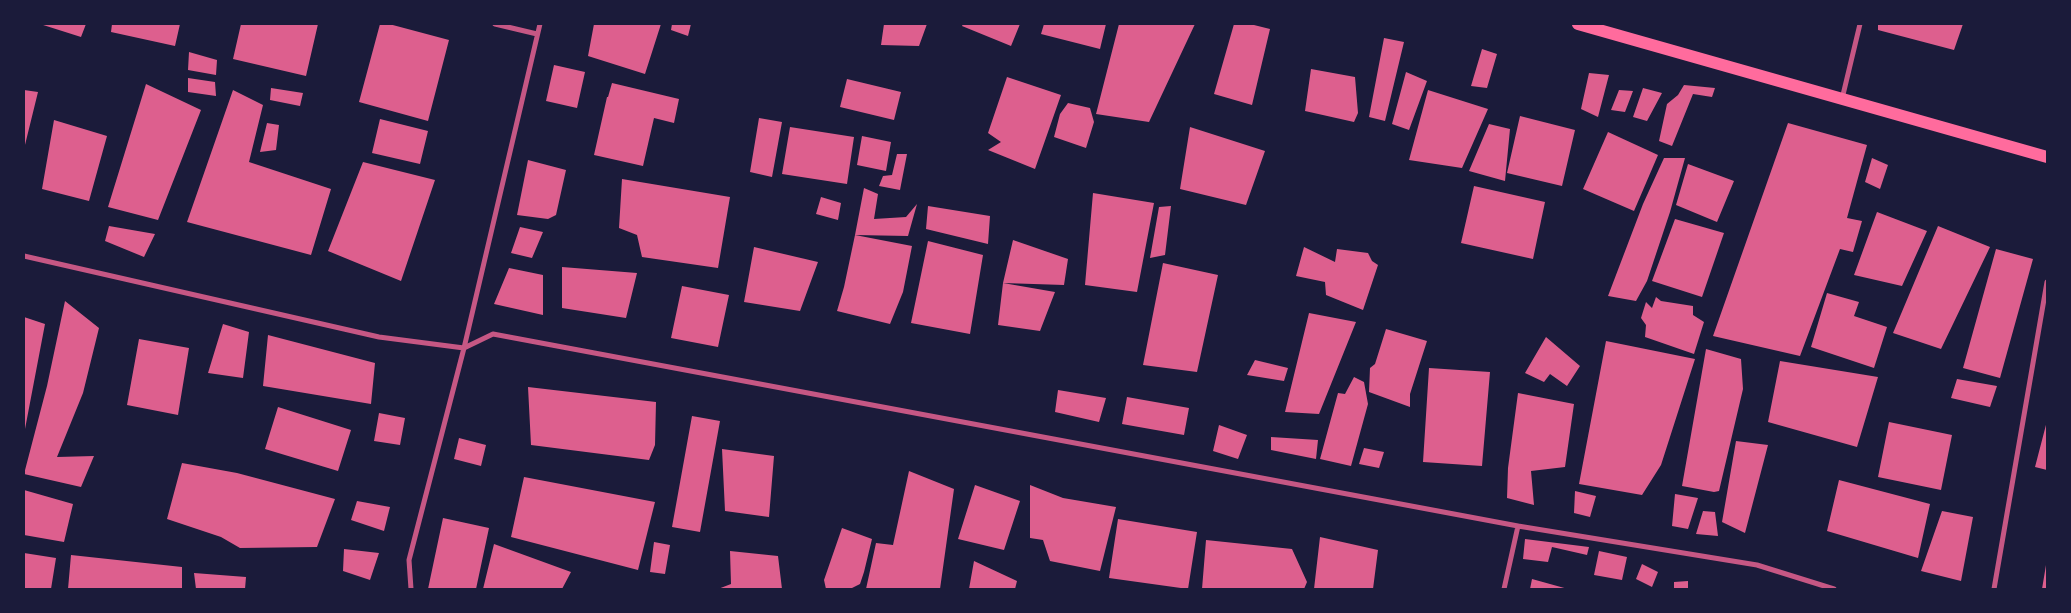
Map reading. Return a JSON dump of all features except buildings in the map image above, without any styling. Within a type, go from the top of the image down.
[{"type":"main road","points":[[1578,24],[2047,157]]},
{"type":"street","points":[[495,24],[537,34]]},
{"type":"street","points":[[412,589],[409,560],[464,348],[540,24]]},
{"type":"street","points":[[1842,100],[1860,24]]},
{"type":"street","points":[[24,256],[379,337],[464,348],[493,334],[1518,526],[1757,564],[1834,589]]},
{"type":"street","points":[[1994,589],[2047,282]]},
{"type":"street","points":[[1504,589],[1518,526]]}]
